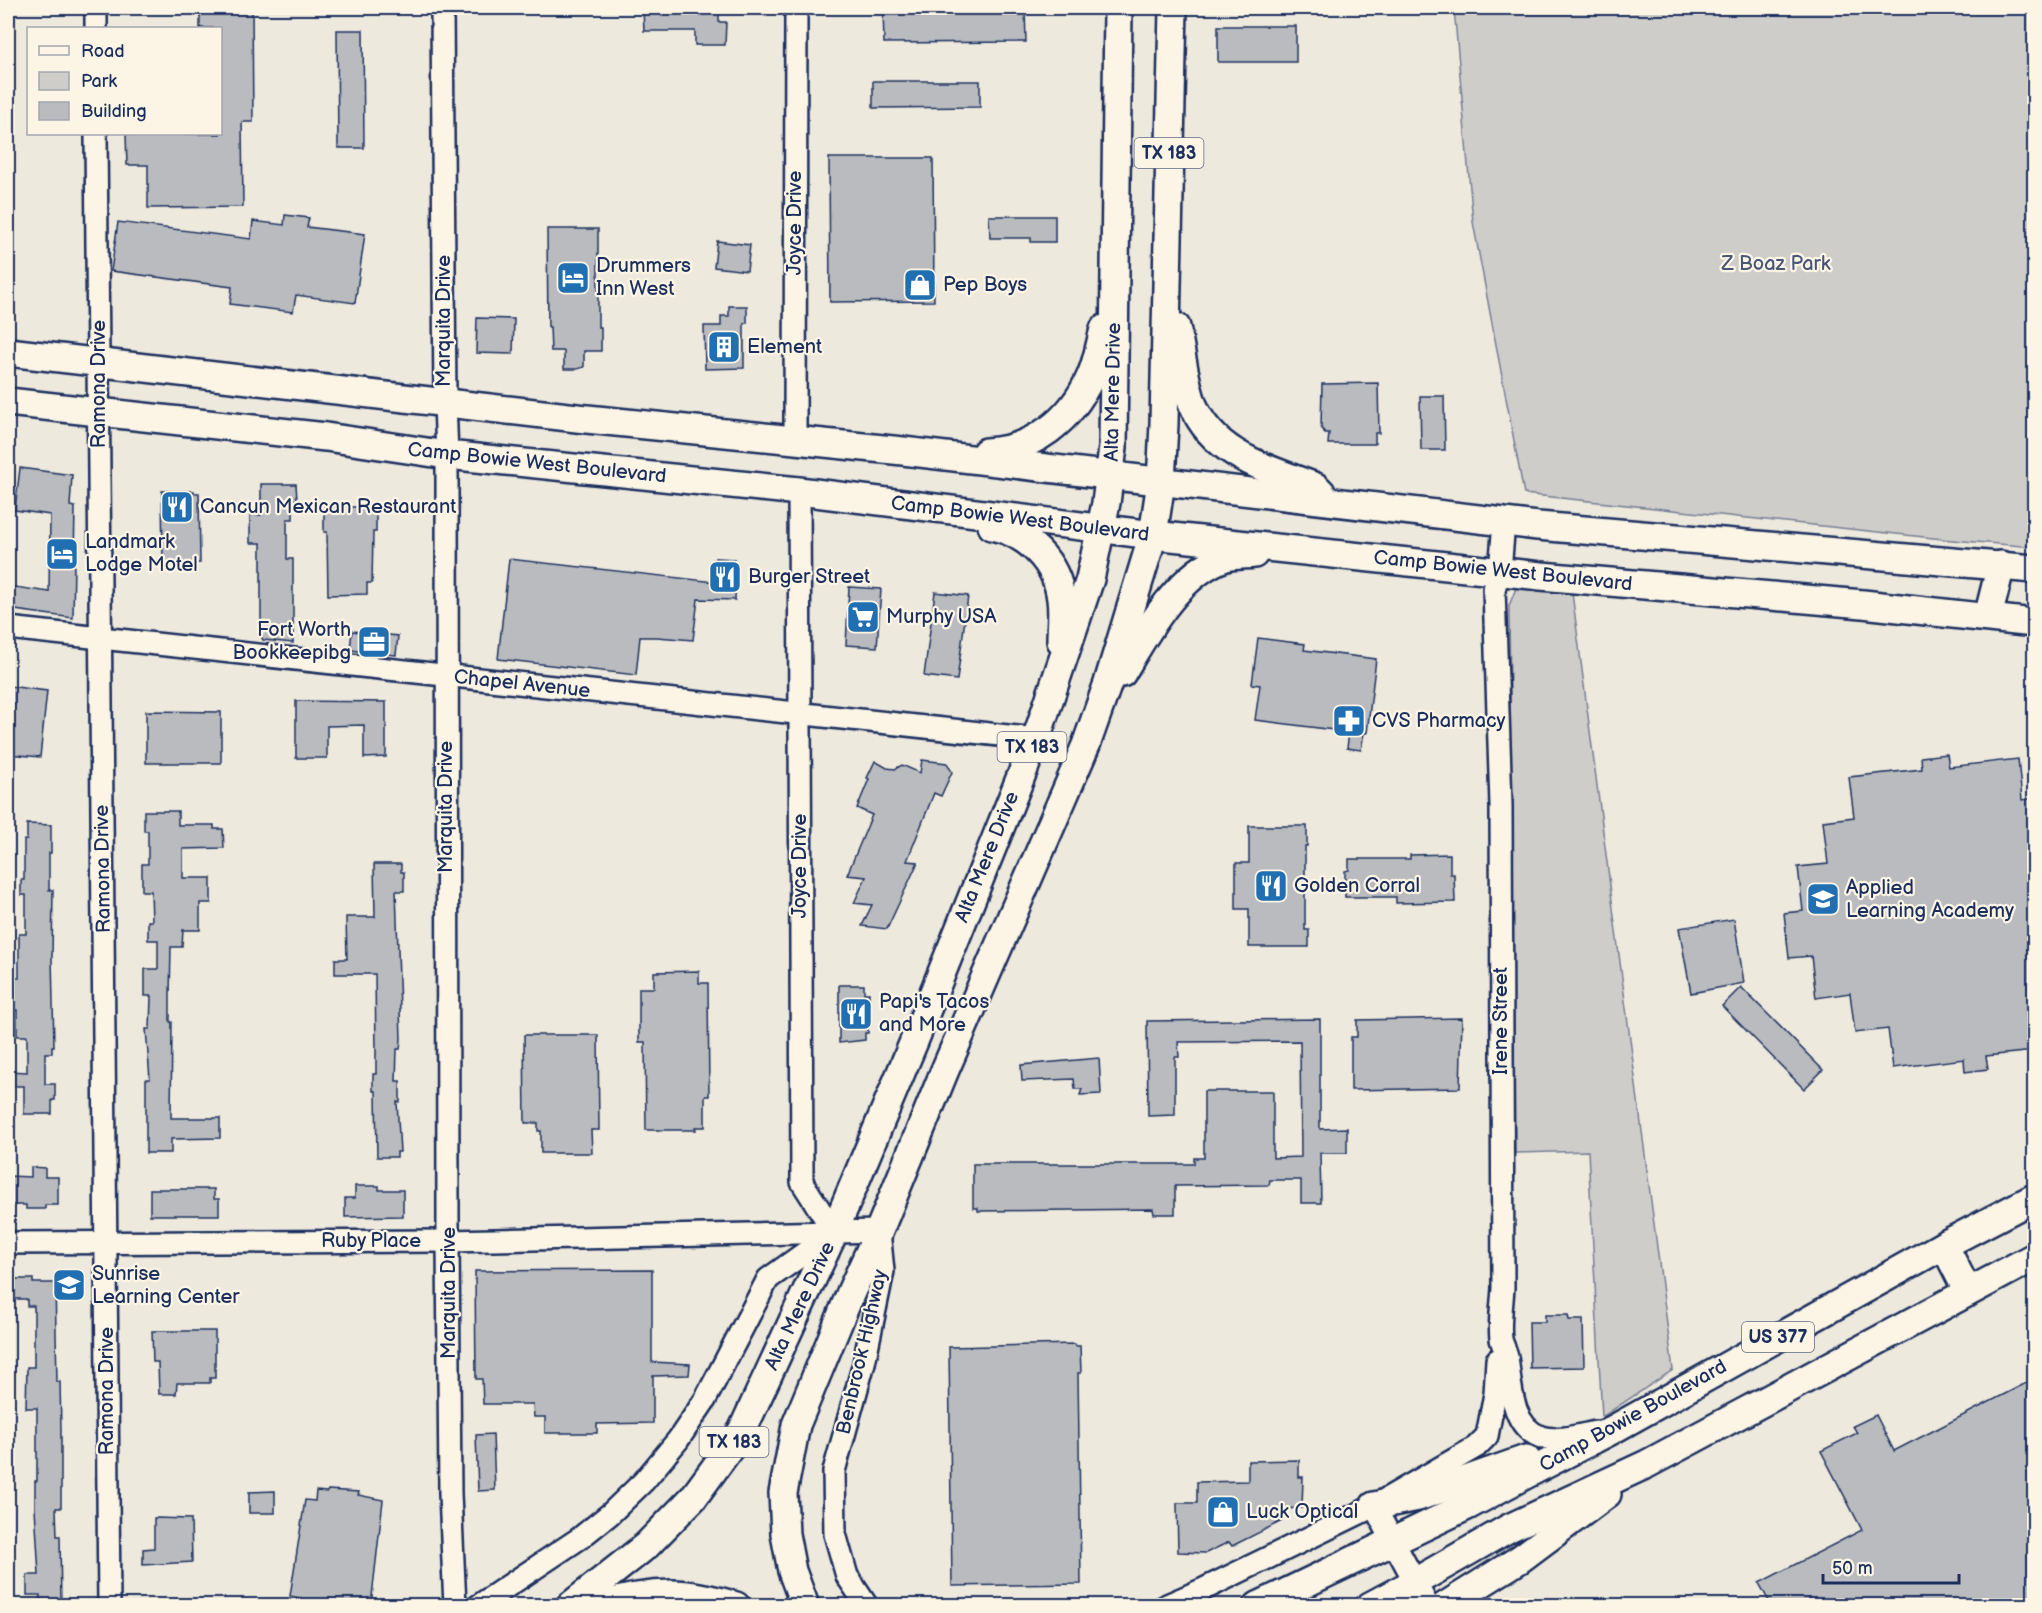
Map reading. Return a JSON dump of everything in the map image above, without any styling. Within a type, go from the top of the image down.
[{"type":"main road","name":"Alta Mere Drive","points":[[570,1605],[647,1545],[693,1498],[742,1431],[834,1232],[915,1040],[1036,740],[1060,672],[1090,579],[1111,475],[1118,8]]},
{"type":"main road","name":"Alta Mere Drive","points":[[805,1605],[792,1571],[785,1534],[783,1493],[796,1425],[945,1070],[1086,745],[1108,683],[1153,535],[1161,482],[1173,8]]},
{"type":"main road","points":[[903,450],[990,452],[1019,447],[1050,431],[1077,402],[1091,377],[1115,278]]},
{"type":"main road","points":[[1166,279],[1192,403],[1203,425],[1216,441],[1241,458],[1316,487],[1330,501]]},
{"type":"main road","points":[[8,352],[445,403],[903,450],[1574,530],[2034,569]]},
{"type":"main road","name":"Camp Bowie West Boulevard","points":[[8,402],[326,437],[447,455],[798,491],[1100,530],[2034,622]]},
{"type":"main road","points":[[831,495],[1004,528],[1026,539],[1051,568],[1061,597],[1060,672]]},
{"type":"main road","points":[[1096,715],[1155,618],[1200,571],[1226,557],[1299,550]]},
{"type":"main road","points":[[1988,617],[2001,565]]},
{"type":"main road","name":"Camp Bowie Boulevard","points":[[1258,1605],[1469,1505],[1612,1430],[1944,1245],[2034,1198]]},
{"type":"main road","points":[[1944,1245],[1968,1292]]},
{"type":"main road","name":"US 377","points":[[1370,1605],[1421,1594],[1509,1528],[1647,1464],[2034,1257]]},
{"type":"main road","points":[[1374,1506],[1418,1497],[1612,1430]]},
{"type":"main road","points":[[1445,1605],[1520,1559],[1647,1464]]},
{"type":"main road","points":[[599,1605],[626,1599],[673,1594],[719,1600],[736,1605]]},
{"type":"street","points":[[96,8],[96,27]]},
{"type":"street","name":"Marquita Drive","points":[[442,8],[447,455],[450,1494],[455,1605]]},
{"type":"street","name":"Joyce Drive","points":[[795,439],[796,8]]},
{"type":"street","name":"Ramona Drive","points":[[96,135],[109,1605]]},
{"type":"street","name":"Joyce Drive","points":[[798,491],[802,1182],[834,1232]]},
{"type":"street","name":"Irene Street","points":[[1504,522],[1500,571],[1494,589],[1501,805],[1503,1276],[1501,1339],[1507,1355],[1513,1402],[1529,1431],[1543,1437],[1559,1437],[1612,1430]]},
{"type":"street","name":"Chapel Avenue","points":[[8,628],[1036,740]]},
{"type":"street","name":"Ruby Place","points":[[8,1242],[448,1241],[879,1231]]},
{"type":"street","name":"Benbrook Highway","points":[[867,1605],[847,1576],[836,1534],[834,1471],[864,1364],[883,1271],[879,1231]]},
{"type":"street","points":[[478,1605],[580,1538],[610,1514],[644,1481],[678,1440],[705,1400],[768,1279],[834,1232]]},
{"type":"street","points":[[1165,1605],[1202,1590],[1374,1506],[1476,1448],[1487,1436],[1495,1394],[1497,1358],[1501,1339]]},
{"type":"street","points":[[1374,1506],[1421,1594]]},
{"type":"green space","name":"Z Boaz Park","points":[[1454,8],[2034,8],[2034,547],[1524,494],[1473,222]]},
{"type":"green space","points":[[1516,588],[1572,593],[1673,1370],[1602,1417],[1588,1151],[1515,1153],[1509,606]]},
{"type":"building","points":[[200,8],[252,8],[253,122],[242,122],[243,207],[148,208],[148,165],[127,165],[126,135],[222,135],[222,27],[200,27]]},
{"type":"building","points":[[643,8],[719,8],[719,22],[726,22],[725,45],[695,45],[695,31],[644,31]]},
{"type":"building","points":[[883,8],[1025,8],[1026,42],[884,43]]},
{"type":"building","points":[[1218,26],[1296,26],[1296,62],[1218,62]]},
{"type":"building","points":[[337,30],[363,30],[364,148],[338,148]]},
{"type":"building","points":[[873,81],[980,81],[980,107],[873,108]]},
{"type":"building","points":[[829,158],[933,158],[934,301],[830,302]]},
{"type":"building","points":[[285,215],[309,218],[307,227],[365,234],[355,303],[296,295],[293,312],[230,304],[232,287],[111,271],[118,222],[251,239],[253,221],[284,225]]},
{"type":"building","points":[[989,216],[1055,216],[1055,242],[1031,242],[1031,238],[990,238]]},
{"type":"building","name":"Drummers Inn West","points":[[547,229],[598,229],[598,327],[601,327],[601,351],[584,351],[584,367],[577,369],[564,369],[564,351],[551,351],[550,327],[548,327]]},
{"type":"building","points":[[717,241],[750,245],[747,271],[714,267]]},
{"type":"building","name":"Element","points":[[729,306],[747,306],[747,323],[744,323],[744,368],[705,369],[704,326],[721,326],[721,316],[729,316]]},
{"type":"building","points":[[477,318],[514,319],[513,354],[476,353]]},
{"type":"building","points":[[1378,383],[1379,433],[1375,433],[1375,444],[1328,444],[1329,433],[1325,433],[1321,428],[1322,384]]},
{"type":"building","points":[[1420,396],[1444,396],[1445,450],[1421,450]]},
{"type":"building","points":[[20,468],[72,475],[70,506],[75,507],[73,618],[8,609],[8,586],[49,592],[50,515],[15,510]]},
{"type":"building","points":[[261,484],[296,484],[297,500],[293,500],[293,519],[287,519],[287,559],[293,559],[293,643],[263,640],[261,636],[261,543],[250,543],[250,515],[261,515]]},
{"type":"building","points":[[162,491],[199,493],[200,563],[163,564]]},
{"type":"building","points":[[324,507],[368,507],[368,510],[376,510],[372,583],[367,583],[367,594],[328,595],[327,532],[324,532]]},
{"type":"building","points":[[715,558],[734,559],[733,564],[736,564],[735,600],[698,599],[693,640],[640,637],[636,675],[498,659],[509,559],[715,582]]},
{"type":"building","name":"Murphy USA","points":[[849,587],[881,589],[877,647],[846,645]]},
{"type":"building","name":"Murphy USA","points":[[935,592],[968,596],[957,680],[924,676]]},
{"type":"building","name":"Fort Worth Bookkeepibg","points":[[352,631],[398,636],[396,655],[350,650]]},
{"type":"building","name":"CVS Pharmacy","points":[[1258,638],[1305,644],[1304,650],[1376,659],[1367,733],[1364,733],[1361,750],[1347,748],[1349,732],[1255,720],[1260,685],[1252,684]]},
{"type":"building","points":[[8,686],[47,691],[40,757],[8,754]]},
{"type":"building","points":[[296,701],[386,702],[386,757],[364,758],[364,725],[327,726],[327,758],[296,758]]},
{"type":"building","points":[[146,711],[221,712],[221,763],[146,763]]},
{"type":"building","name":"Applied Learning Academy","points":[[1947,754],[1949,767],[2018,759],[2022,800],[2034,798],[2034,1051],[1986,1056],[1988,1069],[1965,1072],[1964,1059],[1893,1068],[1888,1029],[1855,1033],[1850,993],[1816,998],[1811,956],[1789,958],[1784,913],[1803,911],[1798,867],[1828,864],[1823,821],[1854,817],[1849,777],[1922,769],[1921,757]]},
{"type":"building","points":[[922,760],[947,763],[952,772],[941,796],[934,793],[907,861],[918,862],[887,929],[862,926],[872,905],[854,903],[866,877],[847,875],[872,815],[857,808],[869,779],[867,778],[875,761],[887,768],[895,769],[902,765],[920,773]]},
{"type":"building","points":[[144,811],[178,811],[178,825],[214,825],[214,829],[223,829],[224,848],[183,849],[183,878],[211,878],[211,903],[200,903],[200,930],[183,930],[182,947],[171,947],[170,996],[171,1118],[220,1118],[220,1138],[171,1139],[171,1153],[146,1153],[146,1079],[150,1079],[146,1029],[150,1029],[151,996],[145,996],[145,969],[158,969],[158,940],[148,940],[148,921],[152,921],[151,891],[142,891],[142,864],[148,864],[148,831],[144,831]]},
{"type":"building","points":[[27,824],[51,825],[49,890],[53,890],[54,1046],[52,1046],[52,1053],[45,1053],[45,1084],[55,1084],[52,1114],[24,1114],[24,1086],[8,1086],[8,1071],[27,1072],[27,1036],[17,1036],[17,1010],[8,1010],[8,982],[19,978],[19,934],[26,934],[26,895],[21,895],[21,880],[24,880],[24,840],[27,840]]},
{"type":"building","name":"Golden Corral","points":[[1249,826],[1307,826],[1305,930],[1309,930],[1309,947],[1249,947],[1249,909],[1236,909],[1236,863],[1249,863]]},
{"type":"building","points":[[1450,854],[1450,874],[1454,874],[1455,902],[1396,903],[1396,897],[1345,897],[1345,871],[1349,870],[1349,859],[1410,859],[1410,855]]},
{"type":"building","points":[[374,864],[401,864],[401,872],[404,872],[404,891],[396,891],[401,1039],[400,1049],[397,1049],[396,1081],[400,1081],[400,1102],[397,1102],[400,1152],[397,1152],[397,1157],[377,1157],[376,1091],[373,1091],[373,1074],[376,1074],[375,974],[335,974],[335,959],[347,959],[346,917],[375,917]]},
{"type":"building","points":[[1734,919],[1744,983],[1691,993],[1679,928]]},
{"type":"building","points":[[699,971],[699,983],[708,983],[709,1096],[705,1096],[705,1127],[695,1127],[696,1130],[646,1130],[645,1042],[639,1042],[639,988],[654,988],[654,972]]},
{"type":"building","name":"Papi's Tacos and More","points":[[839,985],[864,985],[864,993],[869,993],[868,1033],[865,1033],[865,1040],[839,1043]]},
{"type":"building","points":[[1741,987],[1823,1070],[1804,1089],[1722,1006]]},
{"type":"building","points":[[1462,1018],[1460,1088],[1351,1090],[1351,1037],[1357,1037],[1357,1020]]},
{"type":"building","points":[[1320,1019],[1320,1129],[1347,1128],[1347,1153],[1320,1153],[1321,1203],[1301,1203],[1301,1180],[1270,1180],[1269,1185],[1175,1186],[1175,1214],[1154,1214],[1153,1209],[978,1211],[978,1208],[973,1208],[973,1164],[1194,1164],[1194,1158],[1204,1158],[1204,1091],[1273,1091],[1273,1158],[1301,1157],[1300,1041],[1178,1042],[1179,1057],[1175,1057],[1175,1115],[1148,1116],[1147,1021]]},
{"type":"building","points":[[524,1035],[598,1035],[599,1130],[591,1130],[592,1153],[541,1153],[541,1131],[538,1131],[538,1123],[525,1123]]},
{"type":"building","points":[[1099,1058],[1101,1094],[1080,1095],[1082,1089],[1075,1089],[1074,1079],[1022,1081],[1021,1065]]},
{"type":"building","points":[[31,1167],[45,1168],[45,1177],[58,1177],[58,1205],[45,1205],[45,1209],[26,1209],[26,1205],[8,1205],[8,1176],[31,1177]]},
{"type":"building","points":[[355,1186],[379,1186],[379,1190],[403,1190],[403,1216],[345,1217],[345,1198],[355,1198]]},
{"type":"building","points":[[150,1189],[214,1189],[214,1199],[219,1199],[219,1215],[150,1215]]},
{"type":"building","points":[[652,1270],[652,1362],[690,1364],[689,1375],[653,1376],[653,1423],[597,1424],[597,1433],[545,1433],[545,1417],[534,1417],[533,1404],[483,1404],[482,1379],[476,1379],[475,1271]]},
{"type":"building","points":[[8,1279],[33,1279],[33,1283],[55,1283],[57,1382],[60,1382],[61,1430],[61,1508],[56,1508],[57,1536],[60,1536],[61,1605],[40,1605],[40,1595],[27,1595],[27,1575],[39,1575],[35,1508],[37,1408],[26,1408],[27,1367],[34,1367],[34,1306],[27,1306],[27,1299],[8,1299]]},
{"type":"building","points":[[1545,1315],[1568,1315],[1569,1320],[1583,1320],[1584,1367],[1530,1368],[1529,1322],[1545,1322]]},
{"type":"building","points":[[152,1331],[215,1331],[215,1378],[210,1378],[210,1383],[177,1383],[176,1394],[159,1394],[158,1362],[153,1362]]},
{"type":"building","points":[[1075,1344],[1080,1346],[1081,1373],[1078,1373],[1081,1584],[952,1586],[949,1347]]},
{"type":"building","points":[[2034,1379],[2034,1605],[1771,1605],[1759,1583],[1862,1530],[1821,1451],[1857,1433],[1853,1426],[1876,1415],[1894,1451]]},
{"type":"building","points":[[493,1434],[495,1490],[478,1491],[476,1435]]},
{"type":"building","points":[[1299,1460],[1299,1477],[1303,1477],[1302,1508],[1282,1509],[1282,1521],[1232,1546],[1229,1542],[1206,1553],[1178,1552],[1177,1503],[1197,1503],[1197,1482],[1248,1481],[1248,1461]]},
{"type":"building","points":[[328,1490],[359,1492],[358,1495],[383,1500],[371,1605],[300,1605],[301,1598],[290,1596],[305,1500],[315,1501],[316,1491],[327,1492]]},
{"type":"building","points":[[275,1491],[275,1513],[249,1513],[249,1492]]},
{"type":"building","points":[[154,1518],[191,1519],[192,1562],[143,1565],[143,1549],[154,1548]]},
{"type":"place","name":"Drummers Inn West","points":[[573,278]]},
{"type":"place","name":"Pep Boys","points":[[920,285]]},
{"type":"place","name":"Element","points":[[724,347]]},
{"type":"place","name":"Cancun Mexican Restaurant","points":[[177,507]]},
{"type":"place","name":"Landmark Lodge Motel","points":[[62,554]]},
{"type":"place","name":"Burger Street","points":[[725,577]]},
{"type":"place","name":"Murphy USA","points":[[863,617]]},
{"type":"place","name":"Fort Worth Bookkeepibg","points":[[374,642]]},
{"type":"place","name":"CVS Pharmacy","points":[[1349,721]]},
{"type":"place","name":"Golden Corral","points":[[1271,886]]},
{"type":"place","name":"Applied Learning Academy","points":[[1823,899]]},
{"type":"place","name":"Papi's Tacos and More","points":[[856,1014]]},
{"type":"place","name":"Sunrise Learning Center","points":[[69,1285]]},
{"type":"place","name":"Luck Optical","points":[[1223,1512]]}]
